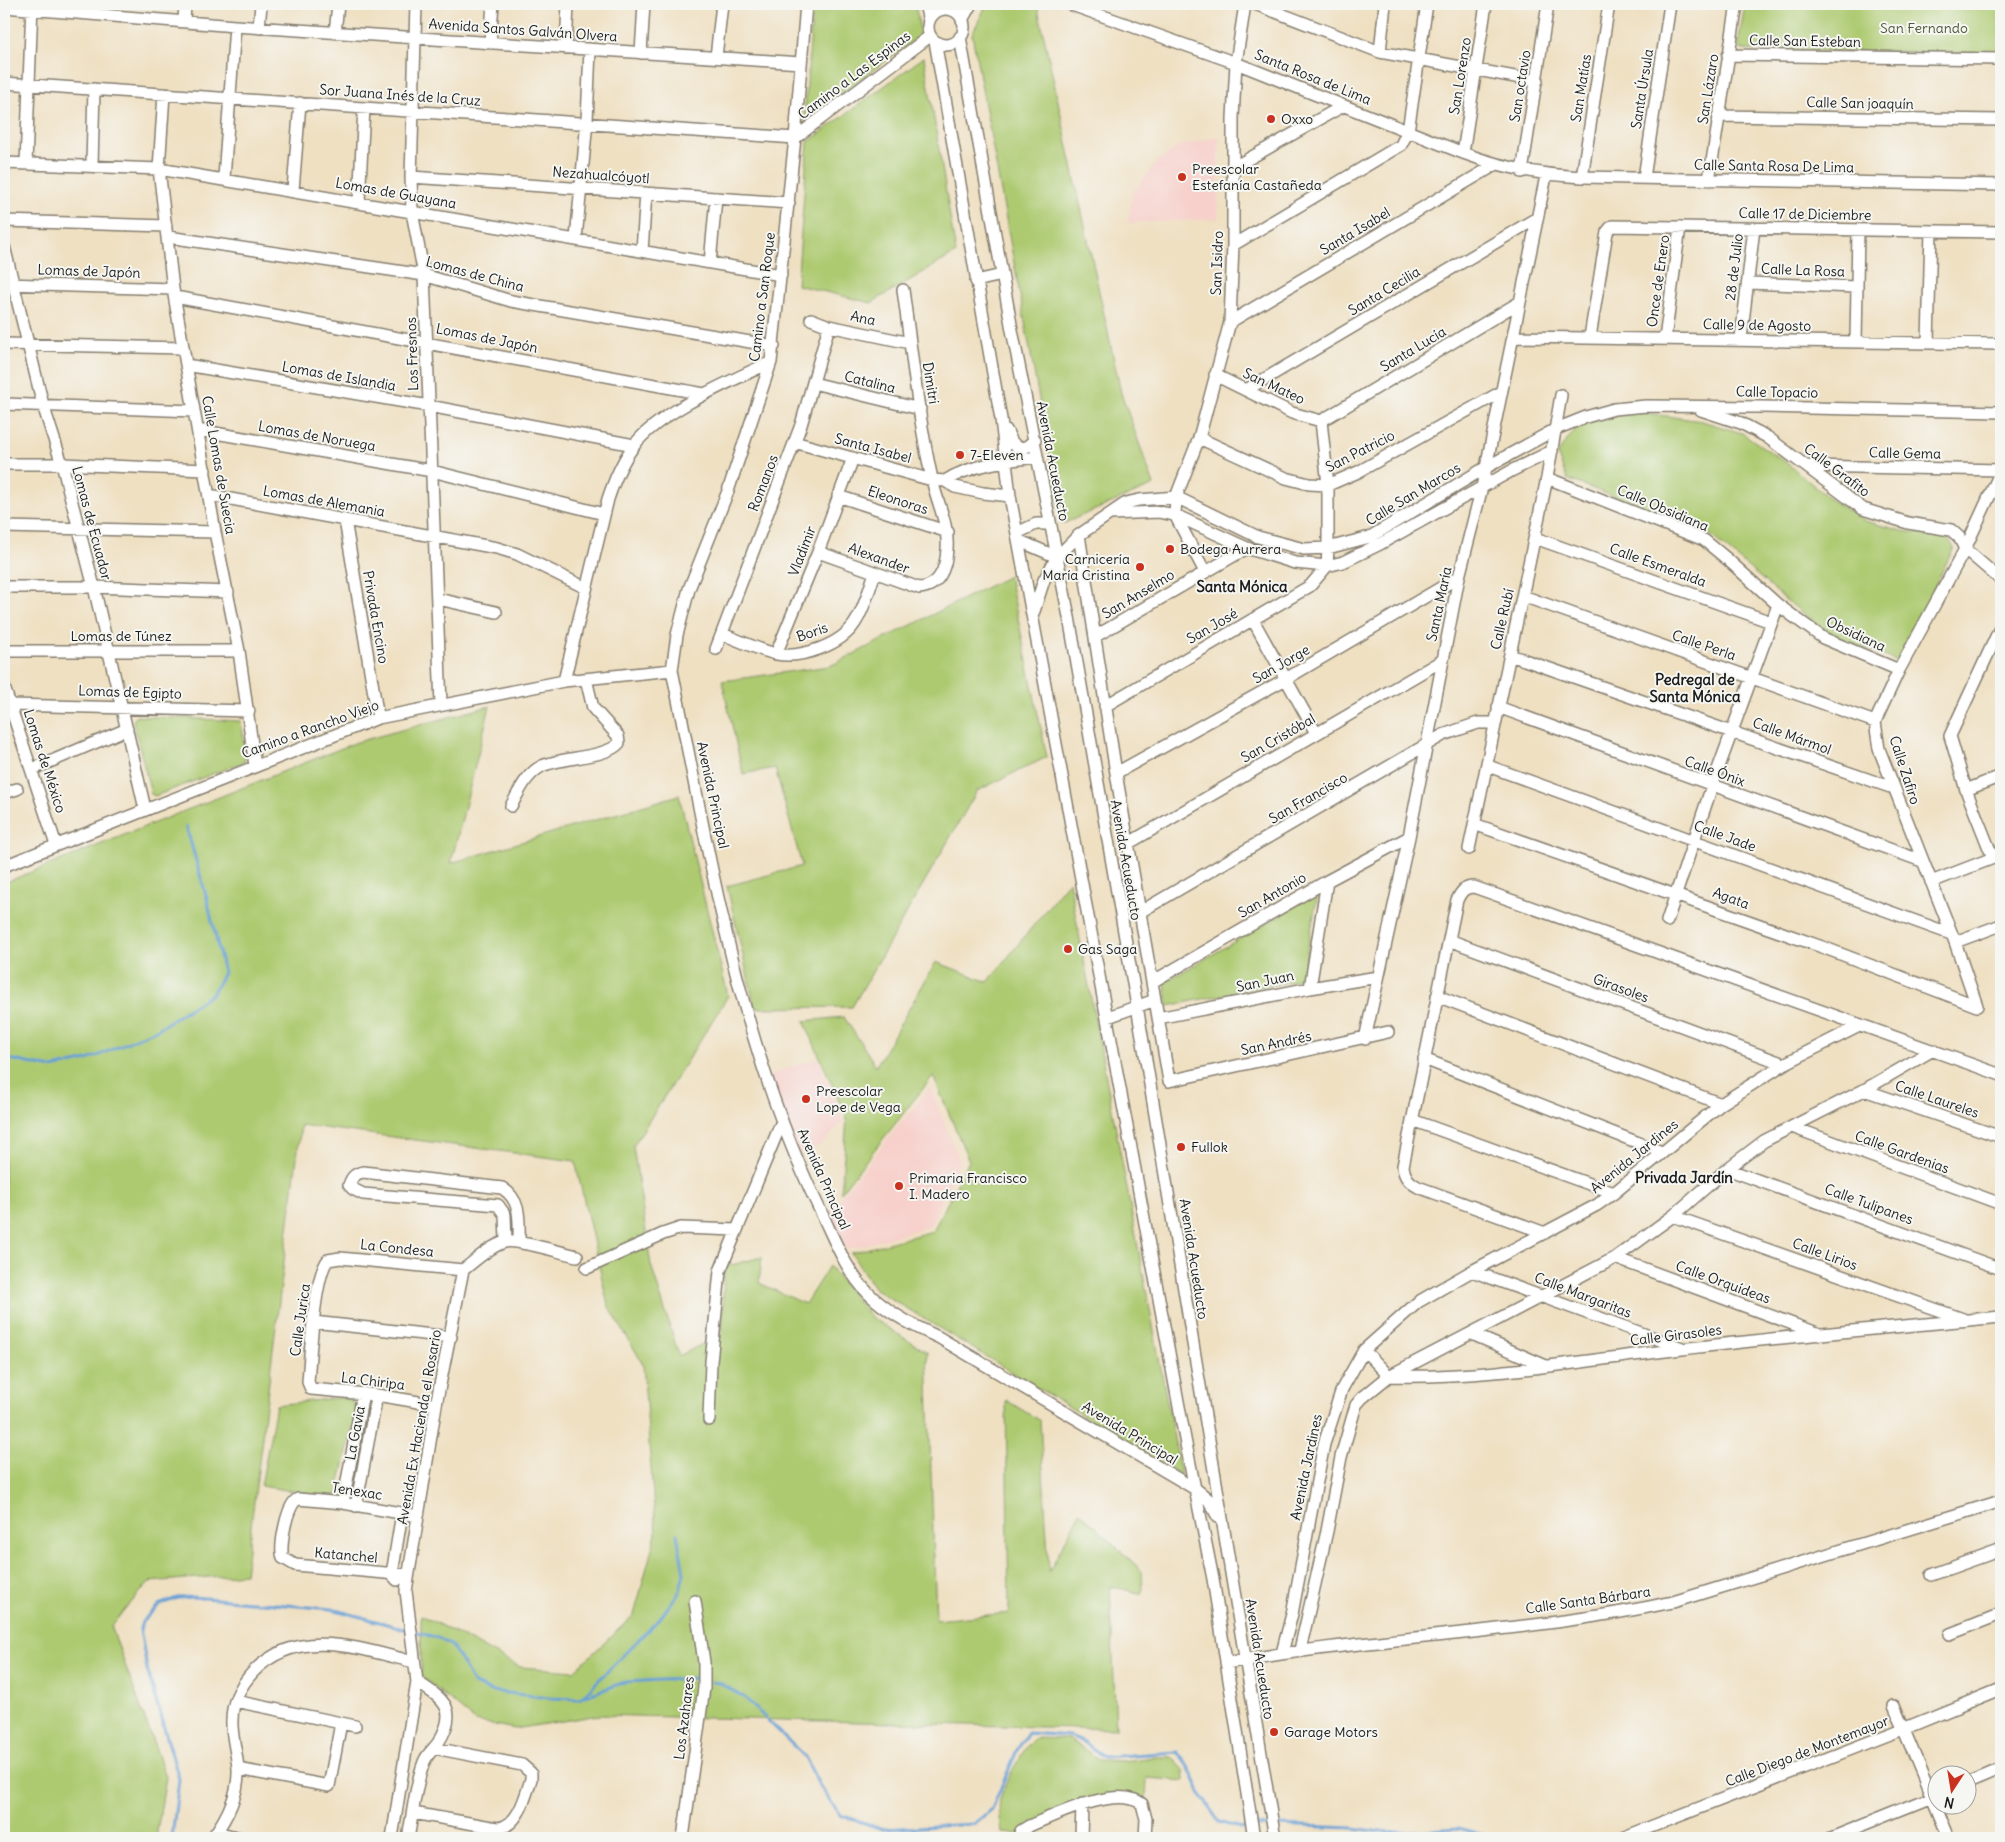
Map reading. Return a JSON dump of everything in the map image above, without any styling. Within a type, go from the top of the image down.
[{"type":"street","points":[[105,16],[106,4]]},
{"type":"street","points":[[184,21],[185,4]]},
{"type":"street","points":[[259,28],[261,4]]},
{"type":"street","points":[[335,33],[338,4]]},
{"type":"street","name":"Los Fresnos","points":[[416,4],[411,176],[412,212],[424,275],[441,704]]},
{"type":"street","points":[[490,43],[493,4]]},
{"type":"street","points":[[566,48],[568,4]]},
{"type":"street","points":[[641,53],[644,4]]},
{"type":"street","points":[[716,58],[722,4]]},
{"type":"street","name":"Camino a San Roque","points":[[672,670],[677,636],[689,590],[728,491],[771,362],[789,203],[806,4]]},
{"type":"street","points":[[925,4],[1001,419],[1010,496],[1196,1490],[1254,1838]]},
{"type":"street","points":[[932,38],[946,45],[951,44],[960,37],[963,32],[962,20],[972,4]]},
{"type":"street","name":"Santa Rosa de Lima","points":[[1069,4],[1236,63],[1495,165],[1546,176]]},
{"type":"street","name":"San Isidro","points":[[1175,515],[1176,497],[1199,438],[1230,322],[1233,245],[1233,118],[1236,63],[1245,4]]},
{"type":"street","points":[[1255,4],[1380,52],[1418,61],[1537,81]]},
{"type":"street","points":[[1380,52],[1385,4]]},
{"type":"street","points":[[1233,245],[1396,148],[1405,140],[1408,131],[1427,4]]},
{"type":"street","name":"San Lorenzo","points":[[1463,153],[1486,4]]},
{"type":"street","name":"San octavio","points":[[1522,172],[1548,4]]},
{"type":"street","name":"San Matías","points":[[1582,177],[1609,4]]},
{"type":"street","name":"Santa Úrsula","points":[[1644,178],[1670,4]]},
{"type":"street","name":"San Lázaro","points":[[1709,180],[1737,4]]},
{"type":"street","name":"Avenida Santos Galván Olvera","points":[[4,7],[32,7],[105,16],[259,28],[801,63]]},
{"type":"street","points":[[26,164],[32,7]]},
{"type":"street","points":[[929,21],[932,15],[946,7],[962,20]]},
{"type":"street","points":[[224,178],[235,26]]},
{"type":"street","name":"Avenida Acueducto","points":[[960,37],[1002,275],[1057,557],[1136,1006],[1275,1838]]},
{"type":"street","name":"Camino a Las Espinas","points":[[795,138],[932,38]]},
{"type":"street","points":[[576,240],[590,49]]},
{"type":"street","name":"Calle San Esteban","points":[[1728,55],[2001,59]]},
{"type":"street","name":"Sor Juana Inés de la Cruz","points":[[4,83],[586,121],[795,138]]},
{"type":"street","points":[[92,165],[94,89]]},
{"type":"street","name":"Calle Lomas de Suecia","points":[[164,94],[159,169],[174,293],[215,532],[239,651],[249,711],[255,766]]},
{"type":"street","points":[[293,190],[300,103]]},
{"type":"street","points":[[1234,167],[1343,106]]},
{"type":"street","points":[[359,202],[364,108]]},
{"type":"street","name":"Calle San joaquín","points":[[1718,116],[2001,120]]},
{"type":"street","name":"Lomas de Guayana","points":[[4,164],[92,165],[159,169],[224,178],[781,275]]},
{"type":"street","name":"Santa Isabel","points":[[1230,322],[1495,165]]},
{"type":"street","name":"Nezahualcóyotl","points":[[411,176],[789,203]]},
{"type":"street","name":"Calle Santa Rosa De Lima","points":[[1546,176],[2001,185]]},
{"type":"street","name":"Santa María","points":[[1365,1039],[1428,745],[1460,577],[1482,487],[1546,176]]},
{"type":"street","points":[[642,251],[646,193]]},
{"type":"street","points":[[710,263],[716,198]]},
{"type":"street","name":"Santa Cecilia","points":[[1246,390],[1537,218]]},
{"type":"street","name":"Lomas de China","points":[[4,221],[167,231],[424,275],[511,300],[774,346]]},
{"type":"street","name":"Calle 17 de Diciembre","points":[[1590,337],[1609,228],[1617,225],[2001,232]]},
{"type":"street","name":"Once de Enero","points":[[1665,339],[1680,227]]},
{"type":"street","name":"28 de Julio","points":[[1741,340],[1754,228]]},
{"type":"street","points":[[1856,342],[1858,230]]},
{"type":"street","points":[[1928,343],[1931,231]]},
{"type":"street","name":"Lomas de Ecuador","points":[[4,246],[8,284],[62,464],[94,587],[145,809]]},
{"type":"street","points":[[976,281],[1002,275]]},
{"type":"street","name":"Calle La Rosa","points":[[1748,283],[1857,287]]},
{"type":"street","name":"Lomas de Japón","points":[[8,284],[174,293],[704,394]]},
{"type":"street","name":"Dimitri","points":[[903,290],[932,480],[948,532]]},
{"type":"street","name":"Santa Lucía","points":[[1321,421],[1520,302]]},
{"type":"street","name":"Ana","points":[[811,319],[829,326],[910,343]]},
{"type":"street","name":"Romanos","points":[[716,649],[794,442],[829,326]]},
{"type":"street","name":"Calle 9 de Agosto","points":[[1512,337],[2001,344]]},
{"type":"street","points":[[4,344],[183,348]]},
{"type":"street","points":[[564,681],[604,514],[615,478],[634,445],[658,424],[704,394],[771,362]]},
{"type":"street","name":"Lomas de Islandia","points":[[186,365],[430,406],[634,445]]},
{"type":"street","name":"San Mateo","points":[[1216,375],[1300,416],[1321,421]]},
{"type":"street","name":"Catalina","points":[[813,383],[920,410]]},
{"type":"street","name":"San Patricio","points":[[1199,438],[1286,478],[1309,484],[1328,485],[1358,472],[1501,392]]},
{"type":"street","name":"Calle Rubí","points":[[1469,849],[1488,766],[1494,723],[1535,538],[1561,395]]},
{"type":"street","points":[[4,404],[194,411]]},
{"type":"street","name":"Calle Topacio","points":[[1556,429],[1586,417],[1614,409],[1646,406],[2001,412]]},
{"type":"street","name":"Calle Grafito","points":[[1689,407],[1741,423],[1767,437],[1863,509],[1888,518],[1951,530],[1959,537],[1965,549],[2001,580]]},
{"type":"street","points":[[1001,419],[1014,446],[1021,449],[1035,440]]},
{"type":"street","points":[[1321,421],[1328,485],[1327,566]]},
{"type":"street","name":"Calle San Marcos","points":[[1176,497],[1258,537],[1304,549],[1328,548],[1370,538],[1485,468],[1556,429]]},
{"type":"street","name":"Lomas de Noruega","points":[[198,430],[432,471],[604,514]]},
{"type":"street","name":"Santa Isabel","points":[[794,442],[932,480],[945,481]]},
{"type":"street","points":[[1482,487],[1552,451]]},
{"type":"street","points":[[945,481],[958,474],[1006,460],[1037,457]]},
{"type":"street","name":"Vladimir","points":[[776,654],[818,552],[853,458]]},
{"type":"street","points":[[4,464],[62,464],[204,470]]},
{"type":"street","name":"Calle Gema","points":[[1807,466],[2001,471]]},
{"type":"street","name":"Calle Zafiro","points":[[1977,1006],[1953,938],[1893,788],[1879,748],[1875,722],[1899,670],[1965,549],[2001,471]]},
{"type":"street","name":"Calle Obsidiana","points":[[1547,478],[1704,540],[1728,558],[1778,605]]},
{"type":"street","points":[[945,481],[956,487],[1010,496]]},
{"type":"street","name":"Calle San Marcos","points":[[1110,514],[1159,512],[1175,515],[1247,548],[1295,563],[1327,566],[1360,555],[1482,487]]},
{"type":"street","name":"Lomas de Alemania","points":[[209,495],[498,548],[517,554],[586,588]]},
{"type":"street","name":"Eleonoras","points":[[838,496],[948,532]]},
{"type":"street","points":[[1033,612],[1044,580],[1057,557],[1079,535],[1126,503],[1176,497]]},
{"type":"street","points":[[1175,515],[1205,572]]},
{"type":"street","name":"Privada Encino","points":[[345,520],[378,718]]},
{"type":"street","points":[[1018,537],[1036,524],[1050,524]]},
{"type":"street","points":[[4,527],[77,527],[215,532]]},
{"type":"street","name":"Alexander","points":[[818,552],[914,586],[930,587],[936,582],[945,562],[948,532]]},
{"type":"street","points":[[1079,535],[1096,636],[1105,706],[1158,1018]]},
{"type":"street","points":[[1018,537],[1057,557]]},
{"type":"street","name":"Calle Esmeralda","points":[[1535,538],[1771,622]]},
{"type":"street","name":"San Anselmo","points":[[1096,636],[1247,548]]},
{"type":"street","name":"San José","points":[[1105,706],[1310,586],[1327,566]]},
{"type":"street","name":"Boris","points":[[722,634],[776,654],[800,653],[820,647],[843,636],[855,624],[875,573]]},
{"type":"street","name":"San Jorge","points":[[1116,773],[1284,680],[1460,577]]},
{"type":"street","points":[[4,587],[94,587],[228,592]]},
{"type":"street","name":"Calle Perla","points":[[1523,596],[1875,722]]},
{"type":"street","points":[[438,599],[496,612]]},
{"type":"street","points":[[1667,920],[1750,677],[1778,605]]},
{"type":"street","name":"Obsidiana","points":[[1778,605],[1838,646],[1899,670]]},
{"type":"street","points":[[1253,620],[1284,680],[1316,733]]},
{"type":"street","points":[[1931,882],[1997,857],[1966,790],[1950,736],[2001,626]]},
{"type":"street","name":"Lomas de Túnez","points":[[4,651],[239,651]]},
{"type":"street","name":"Calle Mármol","points":[[1510,655],[1732,730],[1893,788]]},
{"type":"street","name":"San Cristóbal","points":[[1129,843],[1443,660]]},
{"type":"street","name":"Camino a Rancho Viejo","points":[[4,866],[378,718],[564,681],[672,670]]},
{"type":"street","name":"Avenida Principal","points":[[672,670],[740,993],[797,1161],[852,1272],[868,1292],[885,1307],[1196,1490],[1208,1499],[1223,1526]]},
{"type":"street","points":[[511,806],[524,784],[541,766],[612,748],[619,743],[618,736],[593,708],[586,679]]},
{"type":"street","name":"Lomas de México","points":[[4,687],[56,845]]},
{"type":"street","name":"Lomas de Egipto","points":[[10,704],[249,711]]},
{"type":"street","name":"Calle Ónix","points":[[1498,707],[1922,861]]},
{"type":"street","name":"San Francisco","points":[[1140,912],[1460,727],[1478,723],[1494,723]]},
{"type":"street","points":[[32,769],[128,729]]},
{"type":"street","name":"Calle Jade","points":[[1488,766],[1953,938]]},
{"type":"street","points":[[1966,790],[2001,776]]},
{"type":"street","points":[[4,792],[17,788]]},
{"type":"street","name":"Agata","points":[[1474,824],[1825,948],[1977,1006]]},
{"type":"street","name":"San Antonio","points":[[1152,982],[1409,837]]},
{"type":"street","points":[[1310,988],[1328,881]]},
{"type":"street","points":[[1544,1233],[1412,1183],[1406,1179],[1402,1166],[1457,900],[1464,889],[1474,887],[2001,1075]]},
{"type":"street","points":[[1953,938],[2001,925]]},
{"type":"street","name":"Girasoles","points":[[1449,940],[1784,1064]]},
{"type":"street","name":"San Juan","points":[[1158,1018],[1310,988],[1378,977]]},
{"type":"street","points":[[1437,996],[1721,1104]]},
{"type":"street","points":[[1108,1017],[1155,1000]]},
{"type":"street","name":"San Andrés","points":[[1158,1018],[1169,1081],[1365,1039],[1388,1032]]},
{"type":"street","name":"Avenida Jardines","points":[[1282,1653],[1292,1614],[1324,1444],[1342,1389],[1364,1350],[1418,1302],[1614,1193],[1721,1104],[1784,1064],[1861,1025]]},
{"type":"street","points":[[1300,1650],[1327,1531],[1341,1457],[1356,1405],[1362,1398],[1389,1376],[1615,1258],[1673,1216],[1727,1169],[1764,1142],[1864,1090],[1933,1050]]},
{"type":"street","points":[[1424,1059],[1662,1152]]},
{"type":"street","name":"Calle Laureles","points":[[1864,1090],[2001,1137]]},
{"type":"street","points":[[1412,1120],[1614,1193]]},
{"type":"street","points":[[709,1420],[720,1271],[782,1121]]},
{"type":"street","name":"Calle Gardenias","points":[[1792,1127],[2001,1204]]},
{"type":"street","name":"Calle Tulipanes","points":[[1727,1169],[2001,1269]]},
{"type":"street","points":[[506,1241],[505,1215],[498,1206],[490,1203],[363,1194],[349,1185],[355,1174],[363,1172],[496,1186],[508,1192],[514,1198],[518,1209],[519,1242]]},
{"type":"street","points":[[505,1215],[518,1209]]},
{"type":"street","name":"Calle Lirios","points":[[1673,1216],[1967,1320]]},
{"type":"street","points":[[587,1268],[663,1234],[681,1228],[737,1230]]},
{"type":"street","points":[[463,1270],[491,1249],[506,1241],[519,1242],[577,1256]]},
{"type":"street","name":"La Condesa","points":[[328,1260],[350,1258],[463,1270]]},
{"type":"street","name":"Calle Orquídeas","points":[[1615,1258],[1821,1335]]},
{"type":"street","name":"Calle Jurica","points":[[309,1386],[313,1322],[322,1270],[328,1260]]},
{"type":"street","name":"Avenida Ex Hacienda el Rosario","points":[[392,1838],[417,1682],[406,1596],[408,1575],[436,1405],[463,1270]]},
{"type":"street","name":"Calle Margaritas","points":[[1472,1271],[1544,1296],[1683,1349]]},
{"type":"street","name":"Calle Girasoles","points":[[1389,1376],[1427,1377],[1548,1366],[1683,1349],[2001,1317]]},
{"type":"street","points":[[313,1322],[451,1337]]},
{"type":"street","points":[[1472,1334],[1548,1366]]},
{"type":"street","points":[[1364,1350],[1389,1376]]},
{"type":"street","name":"La Chiripa","points":[[309,1386],[314,1391],[362,1393],[436,1405]]},
{"type":"street","name":"La Gavia","points":[[343,1503],[362,1393]]},
{"type":"street","name":"La Gavia","points":[[356,1506],[377,1395]]},
{"type":"street","name":"Tenexac","points":[[283,1558],[281,1548],[292,1502],[302,1498],[418,1516]]},
{"type":"street","name":"Calle Santa Bárbara","points":[[1226,1663],[1300,1650],[1617,1614],[1673,1602],[2001,1501]]},
{"type":"street","name":"Avenida Ex Hacienda el Rosario","points":[[392,1574],[402,1513]]},
{"type":"street","points":[[1931,1575],[2001,1550]]},
{"type":"street","name":"Katanchel","points":[[283,1558],[295,1565],[408,1575]]},
{"type":"street","points":[[392,1574],[406,1596]]},
{"type":"street","name":"Los Azahares","points":[[683,1838],[704,1688],[704,1662],[695,1601]]},
{"type":"street","points":[[1950,1634],[2001,1614]]},
{"type":"street","points":[[241,1838],[214,1835],[234,1799],[238,1769],[232,1723],[235,1701],[247,1678],[258,1666],[279,1651],[312,1645],[344,1646],[414,1662]]},
{"type":"street","points":[[408,1838],[424,1763],[448,1722],[448,1708],[441,1698],[417,1682]]},
{"type":"street","name":"Calle Diego de Montemayor","points":[[1622,1838],[2001,1689]]},
{"type":"street","points":[[235,1701],[355,1726]]},
{"type":"street","points":[[1894,1706],[1928,1781]]},
{"type":"street","points":[[238,1769],[334,1787],[341,1723]]},
{"type":"street","points":[[413,1813],[497,1828],[507,1827],[513,1821],[531,1779],[528,1768],[522,1765],[434,1748]]},
{"type":"street","points":[[1978,1779],[2001,1770]]},
{"type":"street","points":[[1018,1836],[1029,1826],[1082,1804],[1111,1799],[1133,1800],[1142,1804],[1146,1819],[1145,1838]]},
{"type":"street","points":[[1831,1838],[1928,1799]]},
{"type":"street","points":[[1081,1838],[1082,1804]]},
{"type":"street","points":[[1941,1814],[1949,1838]]},
{"type":"shaded area","name":"Preescolar Estefanía Castañeda","points":[[1219,136],[1218,219],[1128,223],[1132,193],[1158,161],[1180,146]]},
{"type":"shaded area","name":"Preescolar Lope de Vega","points":[[818,1058],[843,1122],[821,1145],[799,1154],[769,1075]]},
{"type":"shaded area","name":"Primaria Francisco I. Madero","points":[[930,1087],[960,1161],[930,1226],[846,1250],[829,1211]]},
{"type":"green space","points":[[813,4],[915,4],[921,35],[804,121]]},
{"type":"green space","points":[[987,4],[1037,4],[1121,393],[1154,485],[1062,524],[972,34]]},
{"type":"green space","name":"San Fernando","points":[[1745,4],[2001,4],[2001,53],[1742,50],[1738,45]]},
{"type":"green space","points":[[924,57],[956,253],[871,303],[797,285],[808,142]]},
{"type":"green space","points":[[1637,412],[1702,421],[1742,433],[1787,463],[1831,500],[1865,521],[1902,531],[1947,536],[1954,548],[1897,661],[1833,636],[1786,600],[1706,531],[1567,479],[1557,454],[1574,431],[1595,420]]},
{"type":"green space","points":[[1009,576],[1047,757],[977,791],[852,1007],[755,1008],[727,886],[802,866],[775,768],[743,774],[722,681],[830,666]]},
{"type":"green space","points":[[490,706],[451,863],[679,795],[728,996],[633,1146],[651,1265],[679,1356],[722,1334],[724,1267],[762,1257],[759,1283],[805,1304],[829,1266],[872,1318],[927,1352],[936,1620],[1009,1613],[1006,1400],[1040,1421],[1049,1572],[1080,1512],[1142,1571],[1143,1594],[1110,1586],[1116,1729],[599,1715],[515,1729],[475,1721],[421,1676],[421,1615],[520,1667],[574,1671],[634,1615],[656,1534],[643,1364],[608,1305],[575,1161],[301,1125],[245,1574],[149,1582],[111,1626],[166,1777],[156,1838],[4,1838],[4,883],[357,742]]},
{"type":"green space","points":[[136,716],[241,721],[246,754],[244,762],[155,796],[151,794],[133,721]]},
{"type":"green space","points":[[1069,881],[1181,1475],[875,1289],[851,1253],[933,1231],[969,1161],[933,1076],[841,1192],[847,1119],[804,1021],[844,1017],[876,1066],[936,962],[988,982]]},
{"type":"green space","points":[[1318,893],[1302,979],[1168,1006],[1165,982]]},
{"type":"green space","points":[[346,1398],[356,1405],[357,1410],[336,1498],[261,1486],[276,1405]]},
{"type":"green space","points":[[1035,1738],[1069,1739],[1100,1760],[1123,1761],[1172,1757],[1184,1770],[1185,1781],[1147,1778],[1146,1799],[1111,1799],[1019,1834],[1002,1833],[999,1808],[1002,1794],[1009,1776],[1020,1757]]},
{"type":"waterway","points":[[4,1058],[52,1068],[88,1060],[158,1029],[212,994],[224,973],[207,899],[186,826]]},
{"type":"waterway","points":[[172,1838],[179,1779],[147,1669],[140,1629],[142,1622],[159,1605],[177,1598],[193,1597],[332,1609],[438,1638],[452,1646],[474,1684],[492,1691],[549,1698],[580,1699],[660,1618],[680,1591],[684,1573],[677,1534]]},
{"type":"waterway","points":[[583,1697],[625,1682],[697,1678]]},
{"type":"waterway","points":[[712,1682],[720,1683],[745,1698],[805,1757],[818,1783],[840,1815],[883,1829],[974,1824],[992,1809],[1017,1750],[1028,1733],[1070,1736],[1084,1742],[1104,1757],[1177,1752],[1188,1766],[1203,1798],[1219,1822],[1241,1828],[1270,1826]]},
{"type":"waterway","points":[[1276,1825],[1352,1828],[1388,1833],[1458,1828],[1494,1838]]},
{"type":"place","name":"Oxxo","points":[[1271,119]]},
{"type":"place","name":"Preescolar Estefanía Castañeda","points":[[1182,177]]},
{"type":"place","name":"7-Eleven","points":[[960,455]]},
{"type":"place","name":"Bodega Aurrera","points":[[1170,549]]},
{"type":"place","name":"Carnicería María Cristina","points":[[1140,567]]},
{"type":"place","name":"Gas Saga","points":[[1068,949]]},
{"type":"place","name":"Preescolar Lope de Vega","points":[[806,1099]]},
{"type":"place","name":"Fullok","points":[[1181,1147]]},
{"type":"place","name":"Primaria Francisco I. Madero","points":[[899,1186]]},
{"type":"place","name":"Garage Motors","points":[[1274,1732]]},
{"type":"district","name":"Santa Mónica","points":[[1242,587]]},
{"type":"district","name":"Pedregal de Santa Mónica","points":[[1695,688]]},
{"type":"district","name":"Privada Jardín","points":[[1684,1178]]}]
